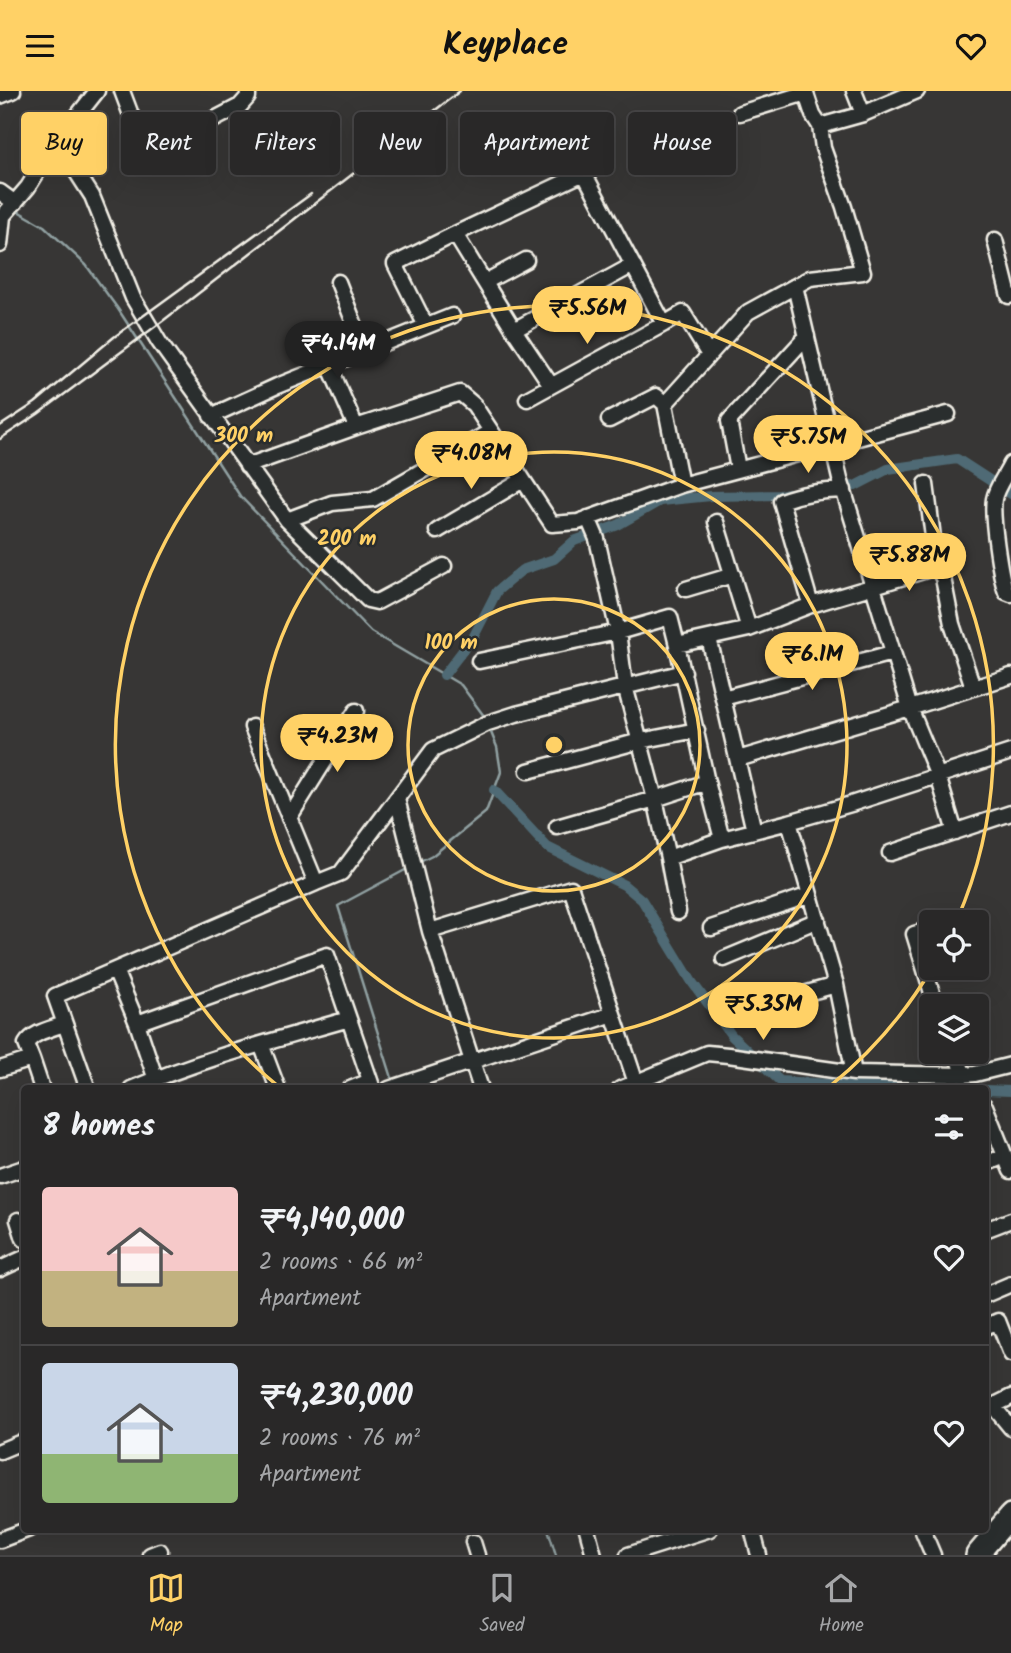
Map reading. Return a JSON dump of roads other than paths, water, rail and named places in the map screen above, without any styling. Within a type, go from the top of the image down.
[{"type":"highway","points":[[977,1555],[1011,1515]]},
{"type":"highway","points":[[989,1555],[1011,1530]]},
{"type":"street","points":[[0,96],[13,91]]},
{"type":"street","points":[[80,112],[97,91]]},
{"type":"street","points":[[122,91],[146,155],[240,106],[248,97],[248,91]]},
{"type":"street","points":[[854,91],[863,114]]},
{"type":"street","points":[[820,126],[863,114],[917,91]]},
{"type":"street","points":[[665,404],[748,312],[810,278],[863,272],[823,148],[820,126],[813,115],[806,92],[740,113]]},
{"type":"street","points":[[426,326],[396,264],[584,173],[664,324]]},
{"type":"street","points":[[6,213],[35,175]]},
{"type":"street","points":[[78,175],[92,196],[133,298],[159,342],[287,520],[368,600],[377,602],[444,566]]},
{"type":"street","points":[[0,192],[6,213],[0,245]]},
{"type":"street","points":[[455,234],[551,385]]},
{"type":"street","points":[[995,240],[1010,297]]},
{"type":"street","points":[[485,282],[526,260]]},
{"type":"street","points":[[514,330],[632,265]]},
{"type":"street","points":[[338,282],[365,351]]},
{"type":"street","points":[[795,286],[831,445],[872,586],[910,708],[938,776],[955,832]]},
{"type":"street","points":[[527,399],[683,313],[709,355]]},
{"type":"street","points":[[211,416],[277,386],[452,316]]},
{"type":"street","points":[[738,469],[729,421],[807,336]]},
{"type":"street","points":[[330,365],[356,427]]},
{"type":"street","points":[[247,466],[460,393],[474,405],[552,524],[578,522],[681,485],[948,414]]},
{"type":"street","points":[[609,420],[656,396],[665,404],[681,485]]},
{"type":"street","points":[[287,520],[332,503],[373,499],[491,431]]},
{"type":"street","points":[[1010,466],[994,498],[994,517],[1001,580],[1006,592],[1011,594]]},
{"type":"street","points":[[438,531],[523,480]]},
{"type":"street","points":[[926,484],[937,567],[943,578],[952,624],[973,687]]},
{"type":"street","points":[[811,605],[780,501],[800,494],[843,486]]},
{"type":"street","points":[[588,518],[597,539],[618,632],[625,685],[655,799],[678,912]]},
{"type":"street","points":[[716,522],[749,629]]},
{"type":"street","points":[[677,645],[749,629],[811,605],[937,567]]},
{"type":"street","points":[[686,589],[733,575]]},
{"type":"street","points":[[479,660],[618,632],[670,617],[722,839]]},
{"type":"street","points":[[709,638],[754,831]]},
{"type":"street","points":[[723,698],[892,653]]},
{"type":"street","points":[[87,1085],[55,996],[341,873],[433,750],[488,723],[516,714],[684,672]]},
{"type":"street","points":[[738,759],[1011,676]]},
{"type":"street","points":[[289,818],[356,711]]},
{"type":"street","points":[[252,727],[316,883]]},
{"type":"street","points":[[528,771],[640,741],[696,730]]},
{"type":"street","points":[[668,858],[722,839],[851,804],[1011,752]]},
{"type":"street","points":[[557,827],[708,782]]},
{"type":"street","points":[[397,799],[430,931],[480,1085]]},
{"type":"street","points":[[890,853],[1011,813]]},
{"type":"street","points":[[789,822],[836,985],[854,1073]]},
{"type":"street","points":[[430,931],[571,888],[636,1083]]},
{"type":"street","points":[[711,928],[810,895]]},
{"type":"street","points":[[724,959],[818,920]]},
{"type":"street","points":[[919,933],[914,934],[919,950]]},
{"type":"street","points":[[137,1023],[327,955],[371,1085]]},
{"type":"street","points":[[115,970],[137,1023],[157,1083],[261,1044],[349,1019]]},
{"type":"street","points":[[746,1010],[836,985]]},
{"type":"street","points":[[401,1085],[613,1014]]},
{"type":"street","points":[[41,1085],[26,1044],[34,1036],[64,1024]]},
{"type":"street","points":[[261,1044],[276,1085]]},
{"type":"street","points":[[631,1085],[707,1053],[854,1073],[974,1078],[1011,1066]]},
{"type":"street","points":[[0,1069],[32,1059]]},
{"type":"street","points":[[989,1116],[1011,1171]]},
{"type":"street","points":[[989,1162],[1005,1156]]},
{"type":"street","points":[[0,1176],[21,1169]]},
{"type":"street","points":[[18,1220],[21,1230]]},
{"type":"street","points":[[989,1228],[1011,1220]]},
{"type":"street","points":[[0,1269],[21,1259]]},
{"type":"street","points":[[989,1293],[1011,1284]]},
{"type":"street","points":[[989,1325],[998,1321],[1011,1353]]},
{"type":"street","points":[[1011,1397],[989,1408],[1011,1428]]},
{"type":"street","points":[[0,1451],[21,1442]]},
{"type":"street","points":[[0,1541],[21,1532]]},
{"type":"street","points":[[588,1533],[594,1555]]},
{"type":"street","points":[[628,1555],[697,1533]]},
{"type":"street","points":[[753,1533],[759,1555]]},
{"type":"street","points":[[924,1533],[933,1555]]},
{"type":"waterway","points":[[16,210],[44,226],[86,265],[118,309],[240,496],[371,632],[461,685],[484,716]]},
{"type":"waterway","points":[[836,487],[855,486],[888,469],[957,459],[1011,494]]},
{"type":"waterway","points":[[444,675],[474,636],[497,591],[522,570],[554,559],[574,541],[618,525],[660,501],[789,493]]},
{"type":"waterway","points":[[420,862],[432,856],[486,812],[501,772],[497,747],[490,730]]},
{"type":"waterway","points":[[494,790],[547,847],[624,885],[642,900],[692,982],[732,1036],[780,1081],[847,1085]]},
{"type":"waterway","points":[[392,1078],[338,906],[407,869]]},
{"type":"waterway","points":[[989,1090],[1011,1091]]},
{"type":"waterway","points":[[549,1533],[556,1555]]},
{"type":"railway","points":[[0,439],[164,320],[460,91]]},
{"type":"railway","points":[[0,426],[35,403],[114,337],[311,194]]}]
